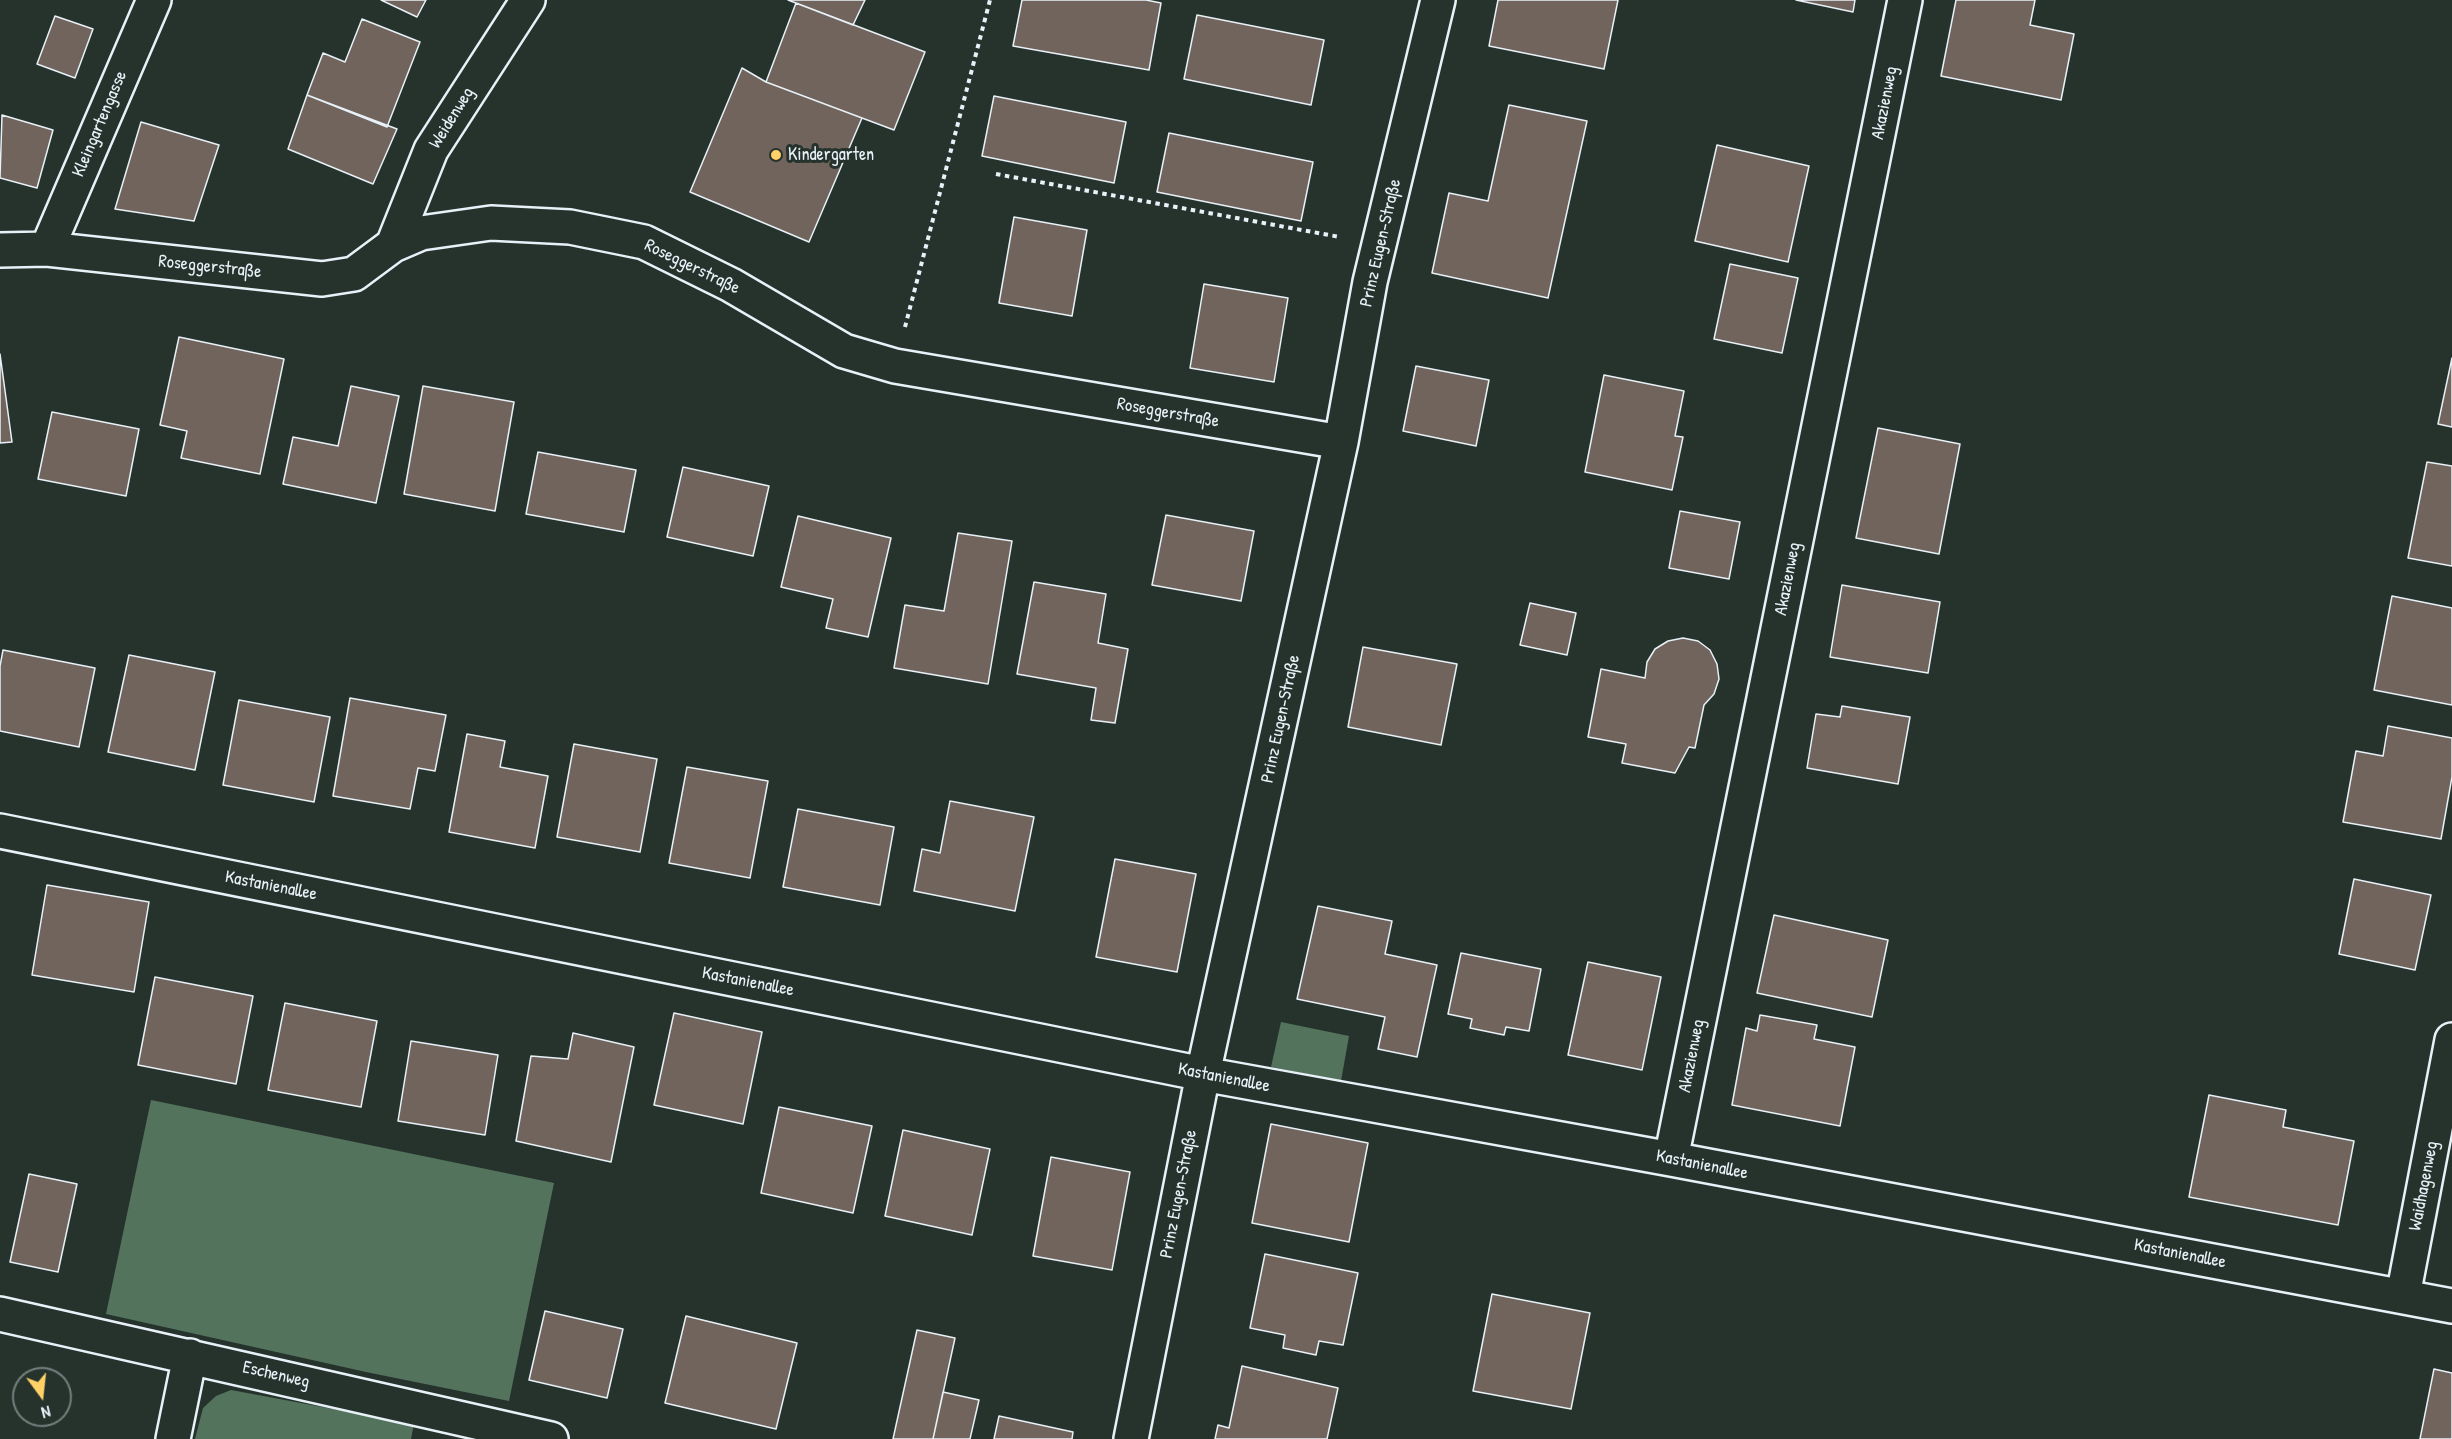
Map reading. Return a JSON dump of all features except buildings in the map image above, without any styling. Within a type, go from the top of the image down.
[{"type":"street","name":"Kleingartengasse","points":[[46,249],[154,0]]},
{"type":"street","name":"Weidenweg","points":[[393,245],[431,150],[528,0]]},
{"type":"street","name":"Prinz Eugen-Straße","points":[[1131,1439],[1203,1074],[1341,442],[1380,244],[1438,0]]},
{"type":"street","name":"Akazienweg","points":[[1671,1159],[1905,0]]},
{"type":"street","name":"Roseggerstraße","points":[[0,250],[46,249],[322,279],[354,274],[393,245],[421,233],[491,223],[570,227],[644,242],[731,285],[844,351],[895,366],[1341,442]]},
{"type":"street","name":"Kastanienallee","points":[[0,831],[1203,1074],[1671,1159],[2452,1306]]},
{"type":"street","name":"Waidhagenweg","points":[[2403,1296],[2452,1040]]},
{"type":"street","name":"Eschenweg","points":[[0,1314],[551,1439]]},
{"type":"street","points":[[172,1439],[190,1356]]},
{"type":"path","points":[[895,366],[990,0]]},
{"type":"path","points":[[996,174],[1380,244]]},
{"type":"green space","points":[[1281,1022],[1349,1036],[1341,1081],[1271,1067]]},
{"type":"green space","points":[[151,1100],[554,1183],[509,1401],[366,1372],[106,1314]]},
{"type":"green space","points":[[231,1390],[414,1424],[411,1439],[195,1439],[203,1408],[216,1396]]},
{"type":"place","name":"Kindergarten","points":[[776,155]]}]
